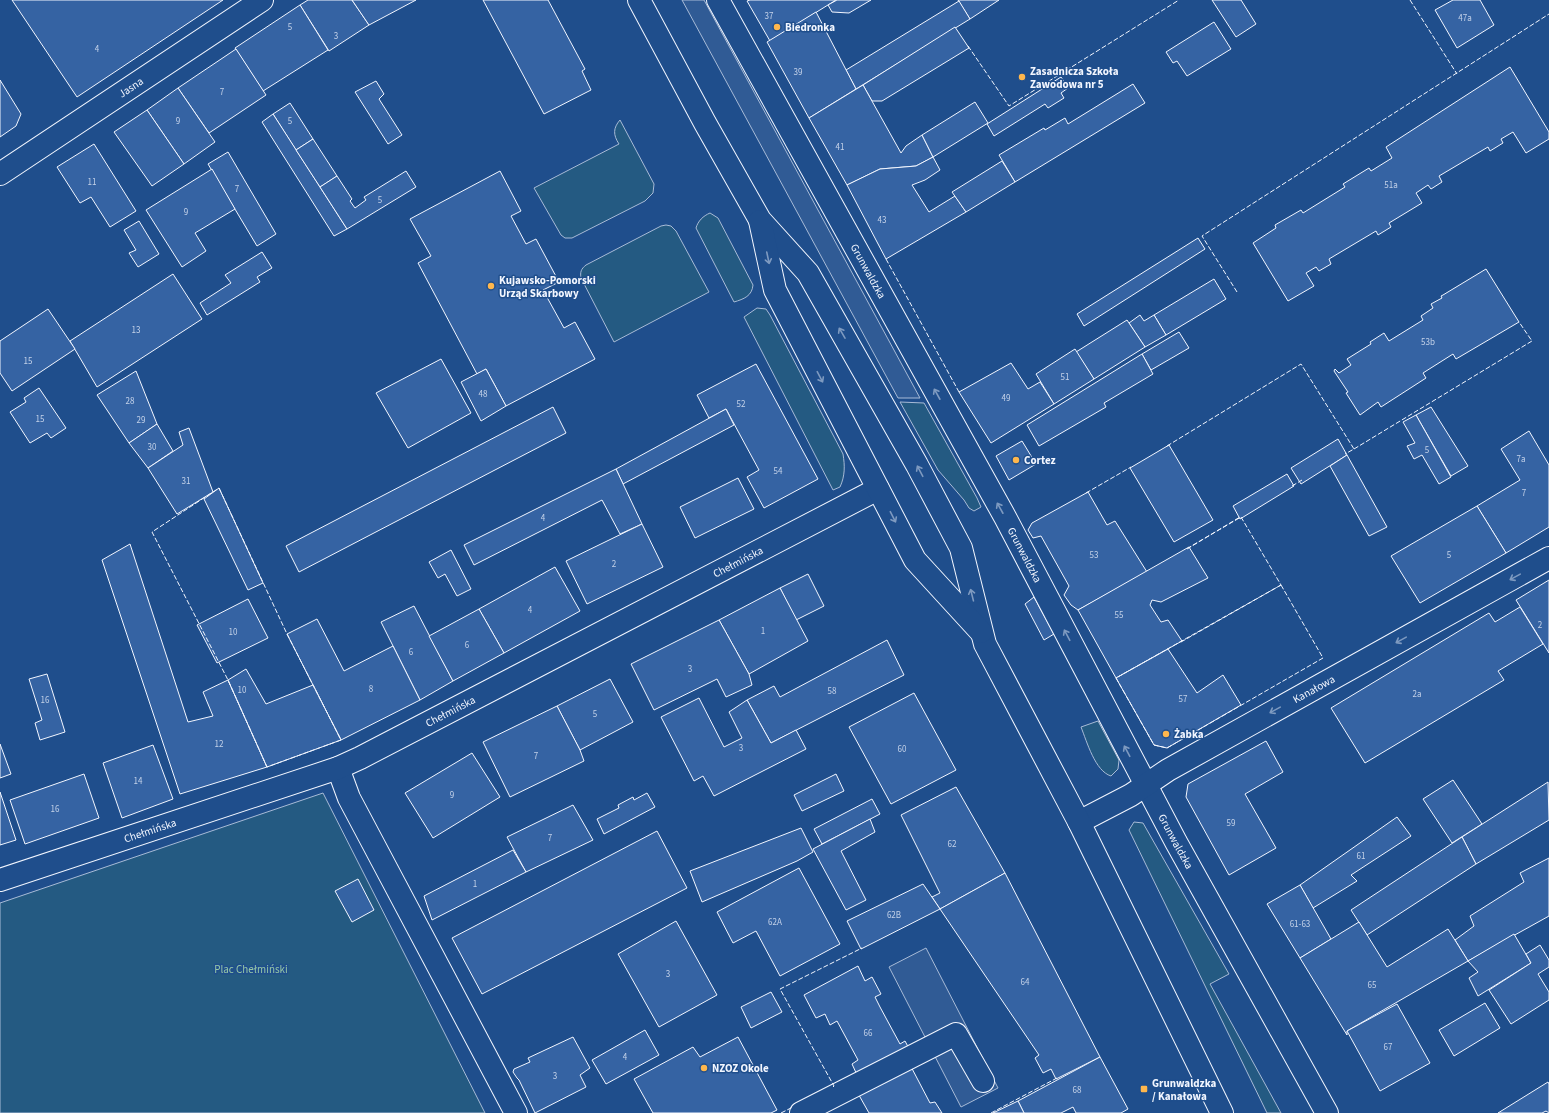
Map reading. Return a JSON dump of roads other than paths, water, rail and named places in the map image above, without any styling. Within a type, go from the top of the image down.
[{"type":"street","name":"Jasna","points":[[0,174],[262,0]]},
{"type":"street","points":[[639,0],[705,123],[760,220],[808,274],[920,472],[961,548],[981,633],[985,644],[1079,822],[1222,1113]]},
{"type":"street","name":"Grunwaldzka","points":[[718,0],[1005,518],[1145,785],[1326,1113]]},
{"type":"street","points":[[760,220],[775,290],[915,560],[981,633]]},
{"type":"street","name":"Chełmińska","points":[[0,880],[338,768],[374,751],[878,489]]},
{"type":"street","name":"Kanałowa","points":[[1079,822],[1131,794],[1175,766],[1549,558]]},
{"type":"street","points":[[338,768],[349,798],[516,1113]]},
{"type":"street","points":[[801,1113],[956,1034],[983,1081]]},
{"type":"place","name":"Biedronka","points":[[777,27]]},
{"type":"place","name":"Zasadnicza Szkoła Zawodowa nr 5","points":[[1022,77]]},
{"type":"place","name":"Kujawsko-Pomorski Urząd Skarbowy","points":[[491,286]]},
{"type":"place","name":"Cortez","points":[[1016,460]]},
{"type":"place","name":"Żabka","points":[[1166,734]]},
{"type":"place","name":"NZOZ Okole","points":[[704,1068]]},
{"type":"place","name":"Grunwaldzka / Kanałowa","points":[[1144,1089]]},
{"type":"park label","name":"Plac Chełmiński","points":[[251,969]]}]
